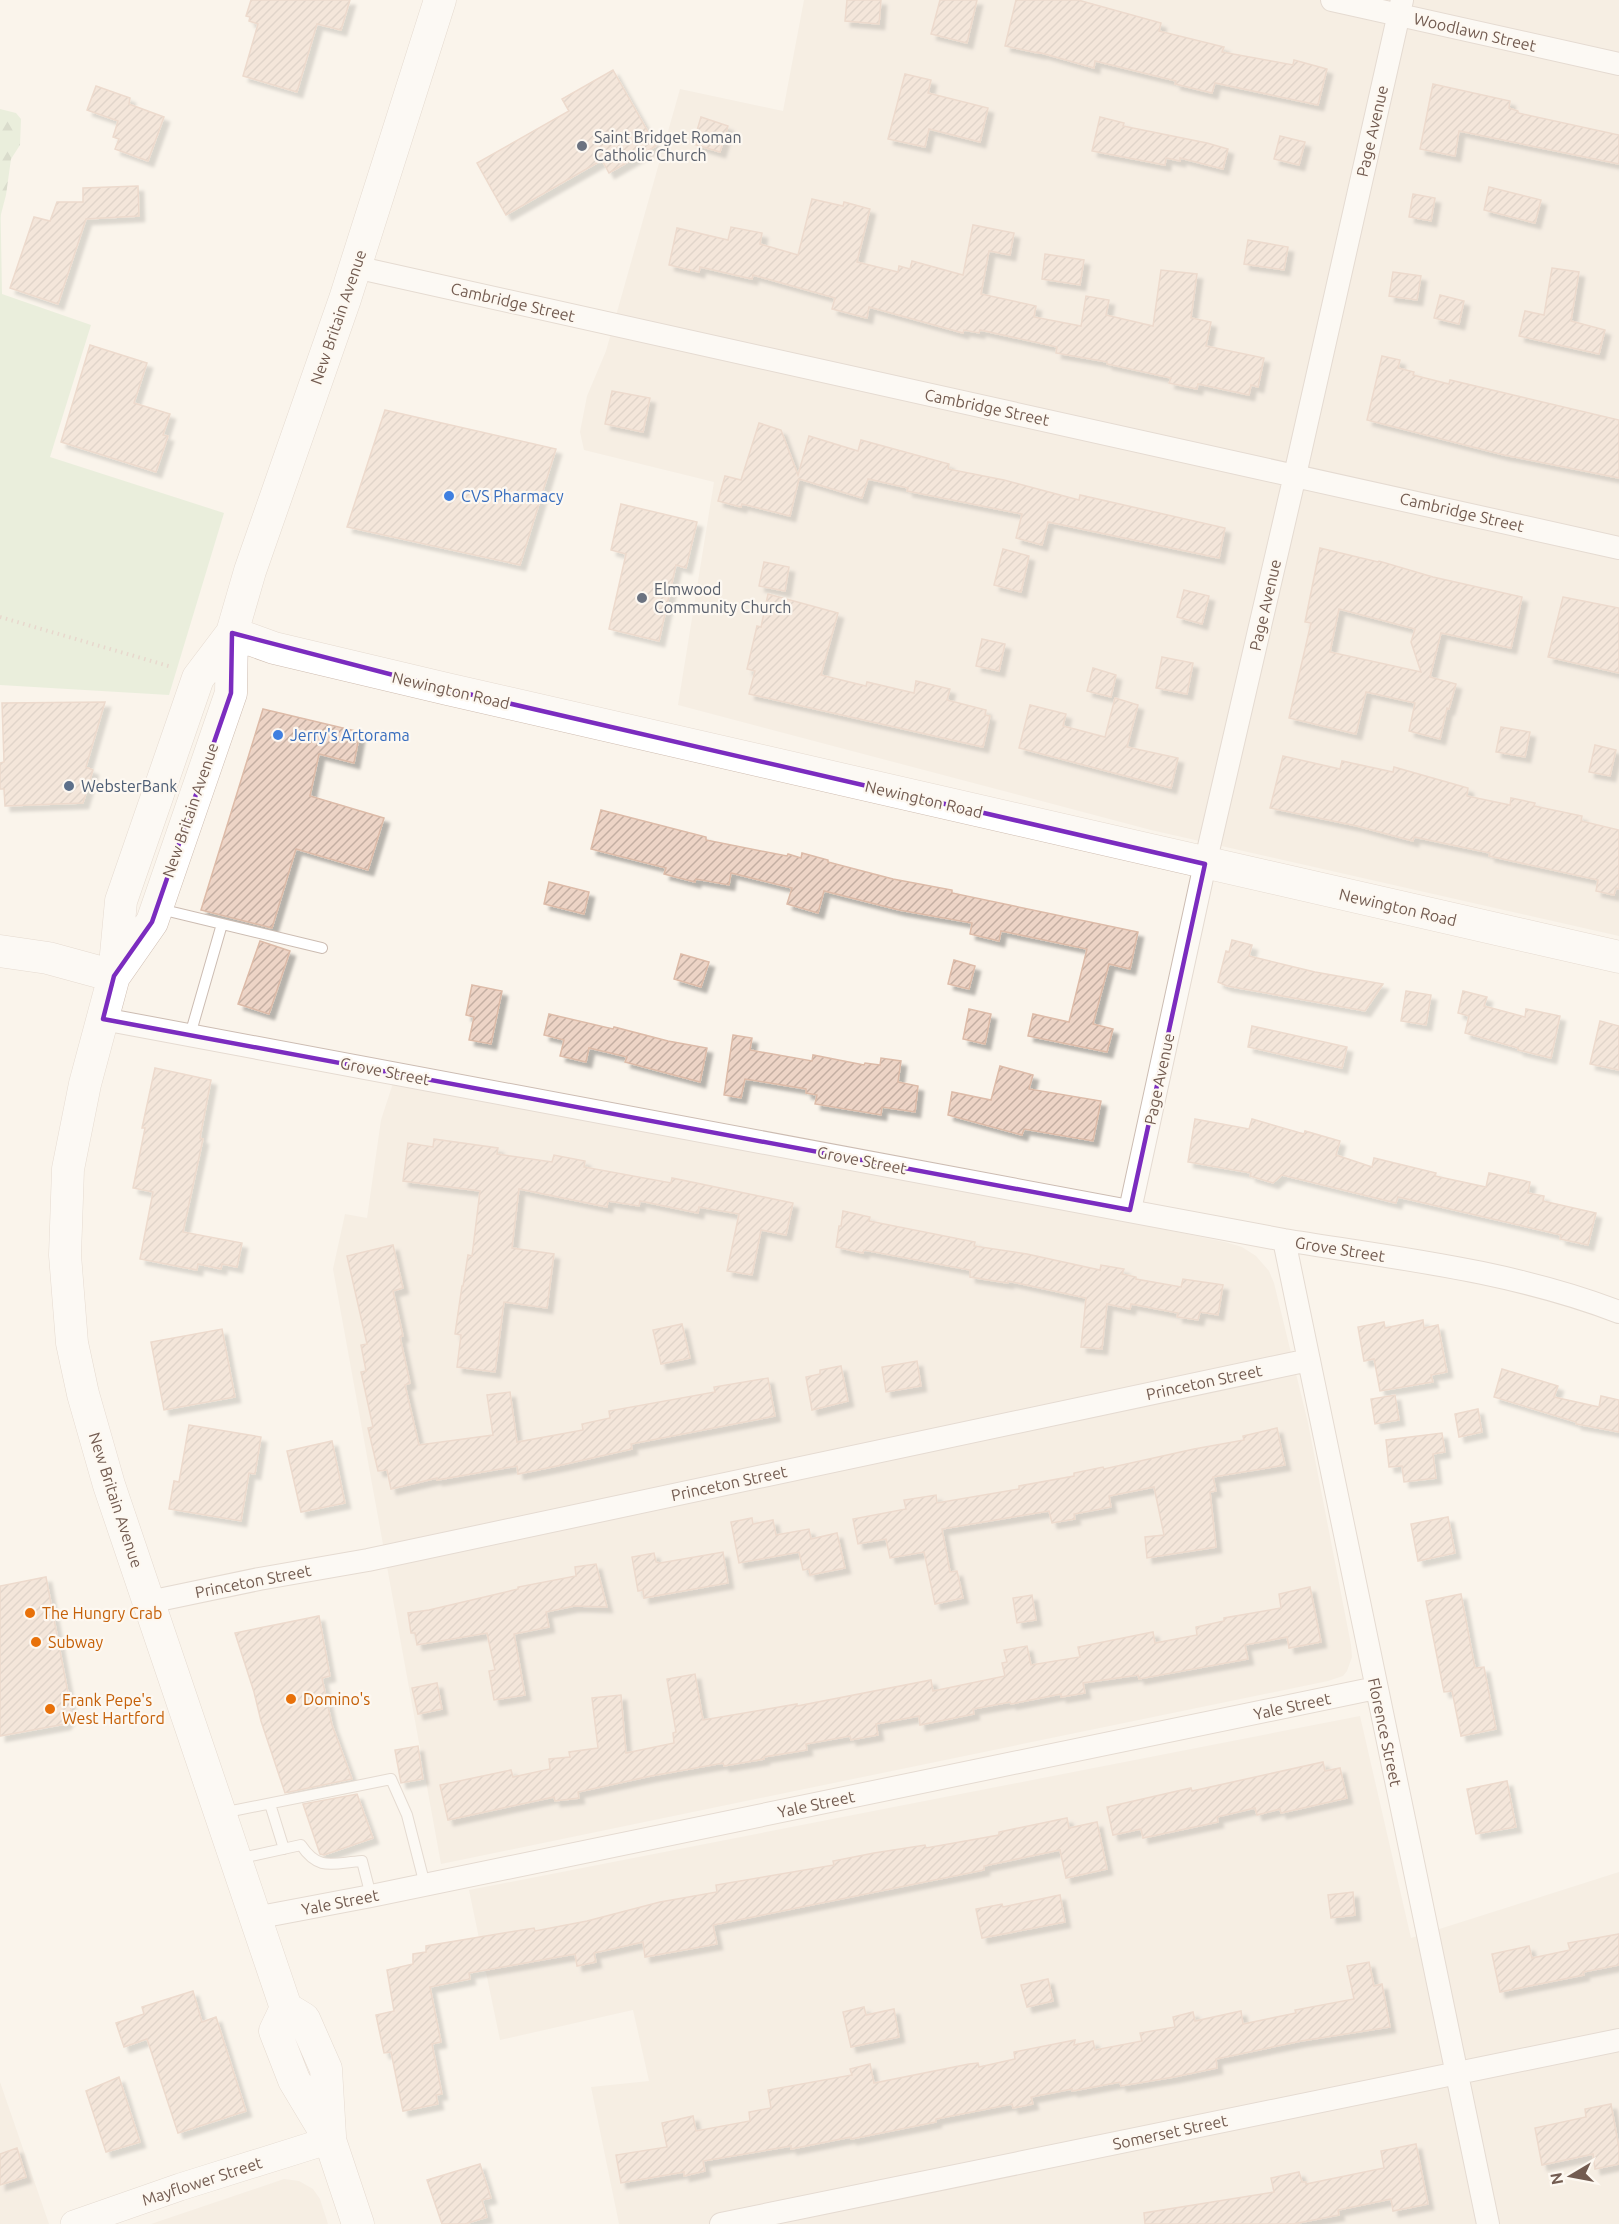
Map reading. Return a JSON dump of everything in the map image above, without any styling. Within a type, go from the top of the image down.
[{"type":"main road","name":"New Britain Avenue","points":[[114,976],[152,922],[231,693],[232,633],[250,571],[356,267],[440,0]]},
{"type":"main road","name":"New Britain Avenue","points":[[232,633],[198,678],[120,901],[114,976],[85,1084],[68,1169],[65,1255],[68,1297],[72,1343],[83,1394],[109,1485],[286,2008],[304,2019],[326,2068],[330,2140],[358,2224]]},
{"type":"main road","name":"Newington Road","points":[[232,633],[274,648],[435,687],[1619,957]]},
{"type":"main road","points":[[0,951],[48,958],[114,976]]},
{"type":"street","name":"Woodlawn Street","points":[[1332,0],[1400,7],[1619,64]]},
{"type":"street","name":"Page Avenue","points":[[1130,1210],[1204,864],[1295,475],[1400,7]]},
{"type":"street","name":"Cambridge Street","points":[[356,267],[1619,548]]},
{"type":"street","name":"Grove Street","points":[[103,1019],[1284,1240],[1468,1270],[1588,1300],[1619,1312]]},
{"type":"street","name":"Florence Street","points":[[1284,1240],[1488,2224]]},
{"type":"street","name":"Princeton Street","points":[[149,1602],[380,1557],[1309,1360]]},
{"type":"street","name":"Yale Street","points":[[255,1918],[425,1885],[1376,1688]]},
{"type":"street","name":"Somerset Street","points":[[721,2224],[1619,2040]]},
{"type":"street","name":"Mayflower Street","points":[[74,2224],[180,2187],[330,2140]]},
{"type":"lane","points":[[157,908],[322,948]]},
{"type":"lane","points":[[190,1035],[222,924]]},
{"type":"lane","points":[[219,1814],[391,1779],[407,1815],[425,1885]]},
{"type":"lane","points":[[270,1804],[284,1849]]},
{"type":"lane","points":[[235,1860],[301,1845],[310,1858],[322,1864],[362,1861],[371,1896]]},
{"type":"path","points":[[0,617],[178,669]]},
{"type":"highlighted area","points":[[232,633],[447,689],[1205,864],[1130,1210],[103,1019],[114,976],[152,922],[231,693]]},
{"type":"shaded area","points":[[804,0],[1619,0],[1619,936],[1151,830],[678,705],[714,482],[584,450],[580,432],[587,396],[606,351],[680,89],[783,111]]},
{"type":"shaded area","points":[[394,1080],[1091,1214],[1242,1247],[1256,1256],[1269,1271],[1274,1283],[1308,1423],[1351,1645],[1352,1657],[1347,1671],[1343,1676],[1328,1681],[441,1864],[333,1269],[345,1214],[367,1218],[381,1120]]},
{"type":"shaded area","points":[[1360,1716],[1411,1938],[1619,1872],[1619,2224],[619,2224],[591,2087],[649,2081],[633,2010],[500,2040],[469,1890]]},
{"type":"shaded area","points":[[0,2082],[49,2224],[0,2224]]},
{"type":"shaded area","points":[[284,2179],[299,2181],[313,2189],[320,2199],[328,2224],[151,2224]]},
{"type":"green space","points":[[0,109],[16,113],[21,119],[20,145],[11,159],[0,218]]},
{"type":"green space","points":[[0,176],[2,294],[91,325],[50,457],[224,513],[169,695],[0,685]]},
{"type":"building","points":[[251,0],[350,0],[341,30],[317,24],[297,92],[243,76],[258,24],[249,21],[250,17],[246,16]]},
{"type":"building","points":[[847,0],[881,0],[879,24],[845,21]]},
{"type":"building","points":[[940,0],[977,0],[967,43],[931,34]]},
{"type":"building","points":[[1016,0],[1078,0],[1161,23],[1159,31],[1224,47],[1222,52],[1293,65],[1294,60],[1327,69],[1318,105],[1215,83],[1212,93],[1175,84],[1176,81],[1095,61],[1094,68],[1038,52],[1005,46]]},
{"type":"building","name":"Saint Bridget Roman Catholic Church","points":[[613,70],[656,146],[609,173],[602,160],[506,215],[477,163],[569,111],[562,99]]},
{"type":"building","points":[[905,74],[931,80],[928,93],[988,108],[980,142],[929,129],[925,147],[888,139]]},
{"type":"building","points":[[1433,84],[1510,101],[1509,108],[1518,113],[1619,135],[1619,164],[1459,131],[1455,156],[1420,149]]},
{"type":"building","points":[[96,86],[130,98],[129,104],[164,117],[148,161],[115,149],[119,139],[113,137],[118,121],[87,110]]},
{"type":"building","points":[[701,117],[728,126],[720,152],[693,144]]},
{"type":"building","points":[[1100,117],[1124,123],[1123,126],[1228,149],[1223,169],[1180,158],[1180,161],[1166,158],[1165,165],[1092,151]]},
{"type":"building","points":[[1280,136],[1305,142],[1299,165],[1274,159]]},
{"type":"building","points":[[138,186],[139,216],[86,219],[58,304],[10,288],[34,217],[50,221],[57,202],[83,202],[83,188]]},
{"type":"building","points":[[1489,187],[1541,200],[1535,223],[1484,210]]},
{"type":"building","points":[[1413,194],[1435,198],[1431,221],[1409,217]]},
{"type":"building","points":[[812,199],[843,206],[844,202],[870,209],[857,262],[898,272],[899,266],[910,269],[912,261],[963,275],[973,225],[1014,233],[1010,255],[989,251],[981,294],[1036,306],[1034,317],[1081,326],[1086,296],[1109,300],[1106,315],[1153,326],[1161,270],[1197,274],[1191,318],[1211,322],[1206,346],[1264,358],[1258,387],[1251,385],[1249,395],[1198,384],[1197,389],[1169,383],[1171,378],[1107,364],[1107,362],[1056,353],[1057,347],[980,330],[979,333],[964,330],[963,333],[869,307],[867,318],[832,309],[835,298],[753,275],[752,279],[700,267],[699,272],[669,265],[677,228],[728,240],[731,227],[762,233],[760,244],[798,255]]},
{"type":"building","points":[[1248,240],[1288,247],[1284,270],[1244,264]]},
{"type":"building","points":[[1045,254],[1084,260],[1080,285],[1042,279]]},
{"type":"building","points":[[1552,268],[1579,272],[1571,321],[1605,330],[1599,354],[1519,336],[1525,311],[1544,315]]},
{"type":"building","points":[[1393,272],[1421,276],[1417,300],[1389,296]]},
{"type":"building","points":[[1440,295],[1464,301],[1459,324],[1434,318]]},
{"type":"building","points":[[90,345],[147,363],[134,403],[170,414],[163,435],[168,436],[156,472],[61,442]]},
{"type":"building","points":[[1382,356],[1400,360],[1398,368],[1414,372],[1413,375],[1449,384],[1450,380],[1619,420],[1619,478],[1504,455],[1367,420]]},
{"type":"building","points":[[612,391],[650,398],[643,432],[605,424]]},
{"type":"building","name":"CVS Pharmacy","points":[[385,410],[556,449],[520,565],[347,527]]},
{"type":"building","points":[[759,423],[781,430],[798,475],[809,436],[858,451],[861,440],[949,464],[948,469],[1004,480],[1079,500],[1080,495],[1225,528],[1219,558],[1048,522],[1042,545],[1016,538],[1022,514],[907,491],[908,488],[868,479],[862,498],[799,479],[790,516],[742,504],[741,507],[718,501],[725,476],[741,480]]},
{"type":"building","name":"Elmwood Community Church","points":[[621,504],[697,522],[686,568],[676,565],[659,641],[609,629],[626,554],[611,550]]},
{"type":"building","points":[[1320,548],[1522,597],[1511,648],[1441,633],[1430,677],[1456,684],[1449,709],[1447,708],[1440,739],[1409,731],[1415,703],[1366,692],[1356,734],[1289,718],[1311,623],[1305,622]],"holes":[[[1339,609],[1415,629],[1411,642],[1421,672],[1330,652]]]},
{"type":"building","points":[[1003,549],[1029,556],[1021,592],[994,585]]},
{"type":"building","points":[[764,562],[789,567],[785,591],[759,586]]},
{"type":"building","points":[[1184,590],[1209,596],[1202,624],[1177,617]]},
{"type":"building","points":[[768,594],[838,613],[821,675],[866,686],[867,682],[914,693],[916,681],[950,689],[947,700],[986,710],[985,715],[990,716],[983,747],[749,694],[755,671],[747,669],[757,626],[761,627]]},
{"type":"building","points":[[1563,597],[1619,608],[1619,673],[1548,657]]},
{"type":"building","points":[[982,639],[1005,644],[999,671],[976,666]]},
{"type":"building","points":[[1162,657],[1193,663],[1187,694],[1156,688]]},
{"type":"building","points":[[1093,668],[1116,675],[1111,697],[1087,691]]},
{"type":"building","points":[[1115,698],[1138,705],[1127,747],[1178,758],[1171,788],[1019,748],[1030,705],[1066,714],[1063,726],[1105,737]]},
{"type":"building","points":[[105,702],[86,767],[93,770],[83,803],[5,806],[4,789],[0,789],[0,763],[4,762],[2,703]]},
{"type":"building","points":[[263,709],[360,732],[354,763],[319,754],[310,796],[384,818],[368,870],[296,849],[272,928],[201,910]]},
{"type":"building","points":[[1501,727],[1530,732],[1525,757],[1496,752]]},
{"type":"building","points":[[1595,745],[1616,750],[1610,776],[1589,772]]},
{"type":"building","points":[[1283,756],[1340,769],[1342,761],[1393,772],[1394,767],[1468,788],[1467,796],[1510,805],[1511,798],[1535,803],[1534,806],[1582,816],[1581,821],[1619,830],[1619,889],[1616,888],[1614,895],[1596,891],[1598,880],[1489,856],[1490,853],[1414,837],[1413,841],[1357,826],[1270,808]]},
{"type":"building","points":[[601,810],[706,837],[706,840],[801,858],[802,853],[893,879],[952,890],[952,893],[1138,932],[1130,969],[1109,964],[1093,1024],[1113,1029],[1107,1052],[1028,1036],[1033,1014],[1069,1022],[1087,949],[1001,931],[999,941],[970,934],[972,923],[899,910],[824,891],[818,913],[787,904],[792,888],[731,873],[729,885],[696,879],[695,882],[664,874],[666,868],[591,849]]},
{"type":"building","points":[[549,882],[589,892],[584,914],[544,904]]},
{"type":"building","points":[[1232,940],[1252,945],[1249,956],[1315,972],[1383,984],[1365,1011],[1227,986],[1218,982],[1226,951],[1229,952]]},
{"type":"building","points":[[260,941],[290,951],[269,1014],[238,1004]]},
{"type":"building","points":[[681,954],[709,962],[701,987],[674,979]]},
{"type":"building","points":[[954,960],[975,966],[969,989],[948,984]]},
{"type":"building","points":[[472,985],[502,991],[491,1044],[469,1040],[474,1017],[466,1015]]},
{"type":"building","points":[[1406,991],[1431,995],[1426,1025],[1401,1021]]},
{"type":"building","points":[[1463,991],[1487,997],[1484,1006],[1525,1017],[1526,1009],[1560,1016],[1551,1058],[1465,1033],[1469,1016],[1458,1013]]},
{"type":"building","points":[[969,1009],[991,1014],[985,1044],[963,1039]]},
{"type":"building","points":[[549,1014],[707,1048],[700,1082],[625,1062],[627,1057],[589,1048],[586,1062],[560,1056],[564,1040],[544,1035]]},
{"type":"building","points":[[1600,1021],[1619,1026],[1619,1070],[1590,1064]]},
{"type":"building","points":[[1252,1026],[1347,1047],[1342,1068],[1248,1047]]},
{"type":"building","points":[[733,1035],[752,1038],[750,1050],[812,1061],[813,1055],[864,1065],[865,1063],[880,1065],[881,1058],[901,1061],[898,1082],[918,1086],[915,1112],[882,1107],[881,1115],[815,1104],[817,1095],[806,1093],[806,1089],[745,1079],[741,1098],[724,1095]]},
{"type":"building","points":[[1000,1066],[1033,1075],[1029,1089],[1101,1101],[1093,1141],[1024,1129],[1022,1135],[948,1115],[952,1092],[991,1100]]},
{"type":"building","points":[[155,1068],[211,1080],[200,1138],[203,1139],[183,1232],[242,1243],[237,1267],[222,1264],[221,1269],[198,1264],[197,1270],[140,1259],[153,1192],[133,1188],[145,1128],[142,1128]]},
{"type":"building","points":[[1195,1119],[1249,1129],[1252,1119],[1304,1134],[1305,1131],[1340,1141],[1336,1155],[1372,1167],[1374,1158],[1436,1173],[1435,1176],[1486,1187],[1489,1173],[1530,1182],[1528,1193],[1544,1196],[1543,1201],[1596,1213],[1588,1245],[1560,1239],[1561,1235],[1398,1197],[1396,1203],[1282,1175],[1273,1183],[1250,1176],[1251,1173],[1188,1162]]},
{"type":"building","points":[[434,1139],[498,1148],[497,1154],[552,1162],[554,1155],[585,1161],[584,1167],[671,1183],[672,1178],[793,1203],[786,1235],[761,1230],[752,1275],[727,1271],[739,1214],[699,1207],[698,1213],[640,1201],[639,1206],[608,1201],[607,1207],[519,1189],[512,1248],[554,1254],[547,1308],[504,1302],[495,1372],[457,1367],[461,1335],[455,1334],[468,1255],[472,1256],[480,1191],[403,1181],[408,1143],[433,1147]]},
{"type":"building","points":[[843,1211],[870,1217],[869,1221],[975,1242],[974,1246],[1027,1254],[1100,1270],[1101,1265],[1124,1269],[1122,1274],[1136,1277],[1136,1279],[1181,1287],[1183,1279],[1223,1285],[1218,1315],[1200,1312],[1198,1320],[1177,1317],[1178,1313],[1131,1304],[1130,1309],[1107,1304],[1102,1349],[1081,1347],[1086,1298],[1008,1281],[1008,1283],[970,1277],[970,1270],[836,1247]]},
{"type":"building","points":[[393,1245],[403,1288],[393,1291],[410,1383],[405,1385],[419,1445],[493,1435],[487,1395],[510,1392],[517,1442],[583,1430],[582,1424],[610,1418],[609,1411],[715,1392],[714,1387],[768,1378],[775,1416],[631,1444],[632,1449],[518,1474],[517,1466],[437,1480],[437,1478],[391,1489],[387,1470],[378,1471],[368,1428],[373,1427],[361,1372],[366,1371],[361,1345],[367,1344],[347,1256]]},
{"type":"building","points":[[1423,1320],[1424,1328],[1438,1325],[1447,1372],[1431,1375],[1433,1382],[1380,1391],[1374,1359],[1364,1361],[1358,1327],[1384,1322],[1385,1328]]},
{"type":"building","points":[[682,1324],[690,1358],[661,1364],[653,1330]]},
{"type":"building","points":[[222,1329],[235,1397],[164,1410],[151,1342]]},
{"type":"building","points":[[917,1361],[921,1386],[886,1392],[882,1367]]},
{"type":"building","points":[[841,1366],[848,1401],[812,1410],[806,1377],[820,1374],[820,1370]]},
{"type":"building","points":[[1502,1369],[1558,1386],[1554,1397],[1599,1407],[1601,1396],[1619,1400],[1619,1432],[1576,1424],[1576,1422],[1494,1397]]},
{"type":"building","points":[[1395,1395],[1399,1420],[1375,1424],[1371,1399]]},
{"type":"building","points":[[1478,1409],[1482,1432],[1459,1437],[1455,1414]]},
{"type":"building","points":[[189,1425],[261,1437],[255,1474],[249,1473],[241,1521],[169,1509],[174,1481],[179,1482]]},
{"type":"building","points":[[1277,1428],[1285,1465],[1213,1477],[1216,1491],[1210,1492],[1216,1547],[1147,1558],[1145,1537],[1164,1535],[1154,1487],[1109,1496],[1111,1507],[1074,1514],[1075,1519],[1052,1523],[1049,1511],[942,1529],[950,1572],[957,1571],[963,1598],[935,1604],[924,1552],[890,1558],[886,1539],[858,1544],[853,1519],[906,1509],[904,1500],[936,1495],[937,1503],[1019,1489],[1019,1486],[1074,1476],[1074,1473],[1244,1440],[1243,1436]]},
{"type":"building","points":[[1442,1433],[1445,1452],[1433,1454],[1436,1478],[1404,1482],[1402,1466],[1389,1467],[1386,1440]]},
{"type":"building","points":[[332,1441],[345,1503],[301,1512],[287,1451]]},
{"type":"building","points":[[1448,1517],[1455,1553],[1418,1561],[1411,1524]]},
{"type":"building","points":[[752,1518],[753,1524],[773,1520],[776,1535],[809,1529],[811,1539],[837,1533],[845,1568],[810,1575],[809,1569],[803,1570],[799,1552],[739,1563],[731,1522]]},
{"type":"building","points":[[723,1552],[728,1583],[644,1598],[643,1590],[638,1591],[632,1557],[654,1553],[656,1562],[660,1563]]},
{"type":"building","points":[[596,1564],[607,1607],[574,1606],[546,1612],[549,1627],[514,1634],[525,1695],[494,1700],[489,1671],[495,1670],[487,1633],[417,1645],[415,1633],[411,1633],[408,1613],[576,1576],[575,1567]]},
{"type":"building","points":[[46,1577],[72,1714],[65,1724],[0,1736],[0,1586]]},
{"type":"building","points":[[1310,1587],[1321,1642],[1289,1648],[1287,1637],[1245,1645],[1248,1659],[1139,1679],[1138,1675],[1083,1683],[1085,1693],[1061,1697],[1061,1694],[973,1709],[974,1714],[920,1725],[919,1716],[876,1724],[878,1735],[851,1740],[850,1736],[806,1744],[807,1750],[724,1766],[723,1763],[651,1776],[578,1792],[579,1798],[555,1801],[554,1797],[448,1820],[440,1785],[511,1770],[513,1777],[550,1769],[549,1759],[570,1757],[569,1752],[598,1748],[592,1698],[621,1695],[626,1753],[674,1743],[673,1733],[676,1732],[667,1679],[695,1674],[703,1720],[797,1704],[797,1706],[931,1680],[933,1691],[1005,1676],[1002,1663],[1007,1662],[1004,1650],[1027,1646],[1031,1665],[1080,1657],[1078,1647],[1153,1632],[1155,1643],[1197,1635],[1196,1627],[1224,1621],[1224,1618],[1281,1608],[1279,1594]]},
{"type":"building","points":[[1461,1594],[1475,1668],[1484,1667],[1496,1729],[1461,1736],[1452,1691],[1444,1692],[1426,1601]]},
{"type":"building","points":[[1032,1595],[1036,1620],[1017,1623],[1013,1598]]},
{"type":"building","points":[[319,1616],[330,1676],[322,1678],[332,1725],[352,1779],[285,1793],[235,1633]]},
{"type":"building","points":[[437,1683],[442,1709],[418,1714],[412,1688]]},
{"type":"building","points":[[418,1746],[423,1779],[401,1783],[395,1750]]},
{"type":"building","points":[[1323,1762],[1325,1771],[1340,1768],[1347,1798],[1281,1813],[1280,1809],[1257,1815],[1255,1808],[1217,1817],[1218,1822],[1143,1838],[1141,1829],[1113,1835],[1107,1807]]},
{"type":"building","points":[[1507,1781],[1516,1827],[1476,1834],[1467,1789]]},
{"type":"building","points":[[357,1794],[373,1838],[324,1855],[320,1854],[303,1804]]},
{"type":"building","points":[[1067,1818],[1069,1828],[1097,1822],[1107,1869],[1066,1878],[1060,1850],[984,1866],[984,1870],[713,1925],[717,1944],[645,1957],[643,1942],[594,1953],[596,1962],[577,1966],[575,1954],[469,1973],[470,1979],[430,1987],[441,2042],[432,2044],[442,2094],[436,2095],[438,2104],[403,2111],[391,2052],[384,2053],[376,2015],[394,2011],[387,1970],[413,1964],[413,1954],[426,1952],[426,1946],[534,1928],[535,1931],[587,1921],[660,1902],[717,1892],[716,1885],[834,1865],[833,1861],[874,1853],[925,1845],[926,1848],[999,1835],[999,1832]]},
{"type":"building","points":[[1353,1892],[1355,1915],[1331,1918],[1328,1895]]},
{"type":"building","points":[[1060,1895],[1065,1922],[982,1938],[976,1909],[1002,1904],[1003,1907]]},
{"type":"building","points":[[1619,1934],[1619,1965],[1583,1972],[1584,1975],[1500,1992],[1492,1954],[1529,1946],[1532,1958],[1570,1950],[1568,1943]]},
{"type":"building","points":[[1369,1962],[1374,1986],[1382,1984],[1390,2027],[1301,2041],[1216,2059],[1217,2068],[1174,2077],[1121,2086],[1120,2082],[1072,2091],[1072,2089],[1031,2097],[1033,2104],[1013,2108],[1012,2104],[851,2139],[851,2137],[791,2149],[791,2146],[703,2161],[705,2171],[684,2176],[684,2172],[621,2183],[616,2155],[667,2147],[662,2123],[693,2116],[696,2131],[750,2121],[749,2112],[771,2108],[768,2090],[852,2075],[850,2069],[870,2064],[874,2083],[969,2064],[978,2063],[979,2067],[1015,2059],[1014,2052],[1075,2040],[1074,2045],[1093,2041],[1095,2050],[1142,2041],[1140,2033],[1175,2027],[1173,2017],[1193,2012],[1195,2021],[1241,2011],[1243,2024],[1296,2013],[1295,2010],[1354,1999],[1347,1966]]},
{"type":"building","points":[[1048,1979],[1053,2001],[1027,2007],[1021,1985]]},
{"type":"building","points":[[193,1991],[202,2022],[216,2017],[246,2111],[178,2133],[147,2039],[124,2047],[116,2023],[144,2014],[142,2007]]},
{"type":"building","points":[[864,2007],[866,2015],[894,2009],[899,2037],[851,2047],[843,2012]]},
{"type":"building","points":[[119,2077],[140,2142],[106,2152],[86,2091]]},
{"type":"building","points":[[1611,2104],[1619,2148],[1619,2164],[1595,2169],[1593,2154],[1542,2165],[1535,2128],[1586,2117],[1585,2109]]},
{"type":"building","points":[[1416,2144],[1428,2204],[1393,2211],[1391,2199],[1338,2210],[1339,2215],[1293,2224],[1145,2224],[1144,2213],[1274,2192],[1271,2178],[1299,2172],[1302,2182],[1306,2184],[1384,2168],[1381,2151]]},
{"type":"building","points":[[17,2148],[26,2177],[0,2185],[0,2154]]},
{"type":"building","points":[[480,2164],[491,2198],[482,2200],[487,2217],[465,2224],[442,2224],[427,2180]]},
{"type":"place","name":"Saint Bridget Roman Catholic Church","points":[[582,146]]},
{"type":"place","name":"CVS Pharmacy","points":[[449,496]]},
{"type":"place","name":"Elmwood Community Church","points":[[642,598]]},
{"type":"place","name":"Jerry's Artorama","points":[[278,735]]},
{"type":"place","name":"WebsterBank","points":[[69,786]]},
{"type":"place","name":"The Hungry Crab","points":[[30,1613]]},
{"type":"place","name":"Subway","points":[[36,1642]]},
{"type":"place","name":"Domino's","points":[[291,1699]]},
{"type":"place","name":"Frank Pepe's West Hartford","points":[[50,1709]]}]
